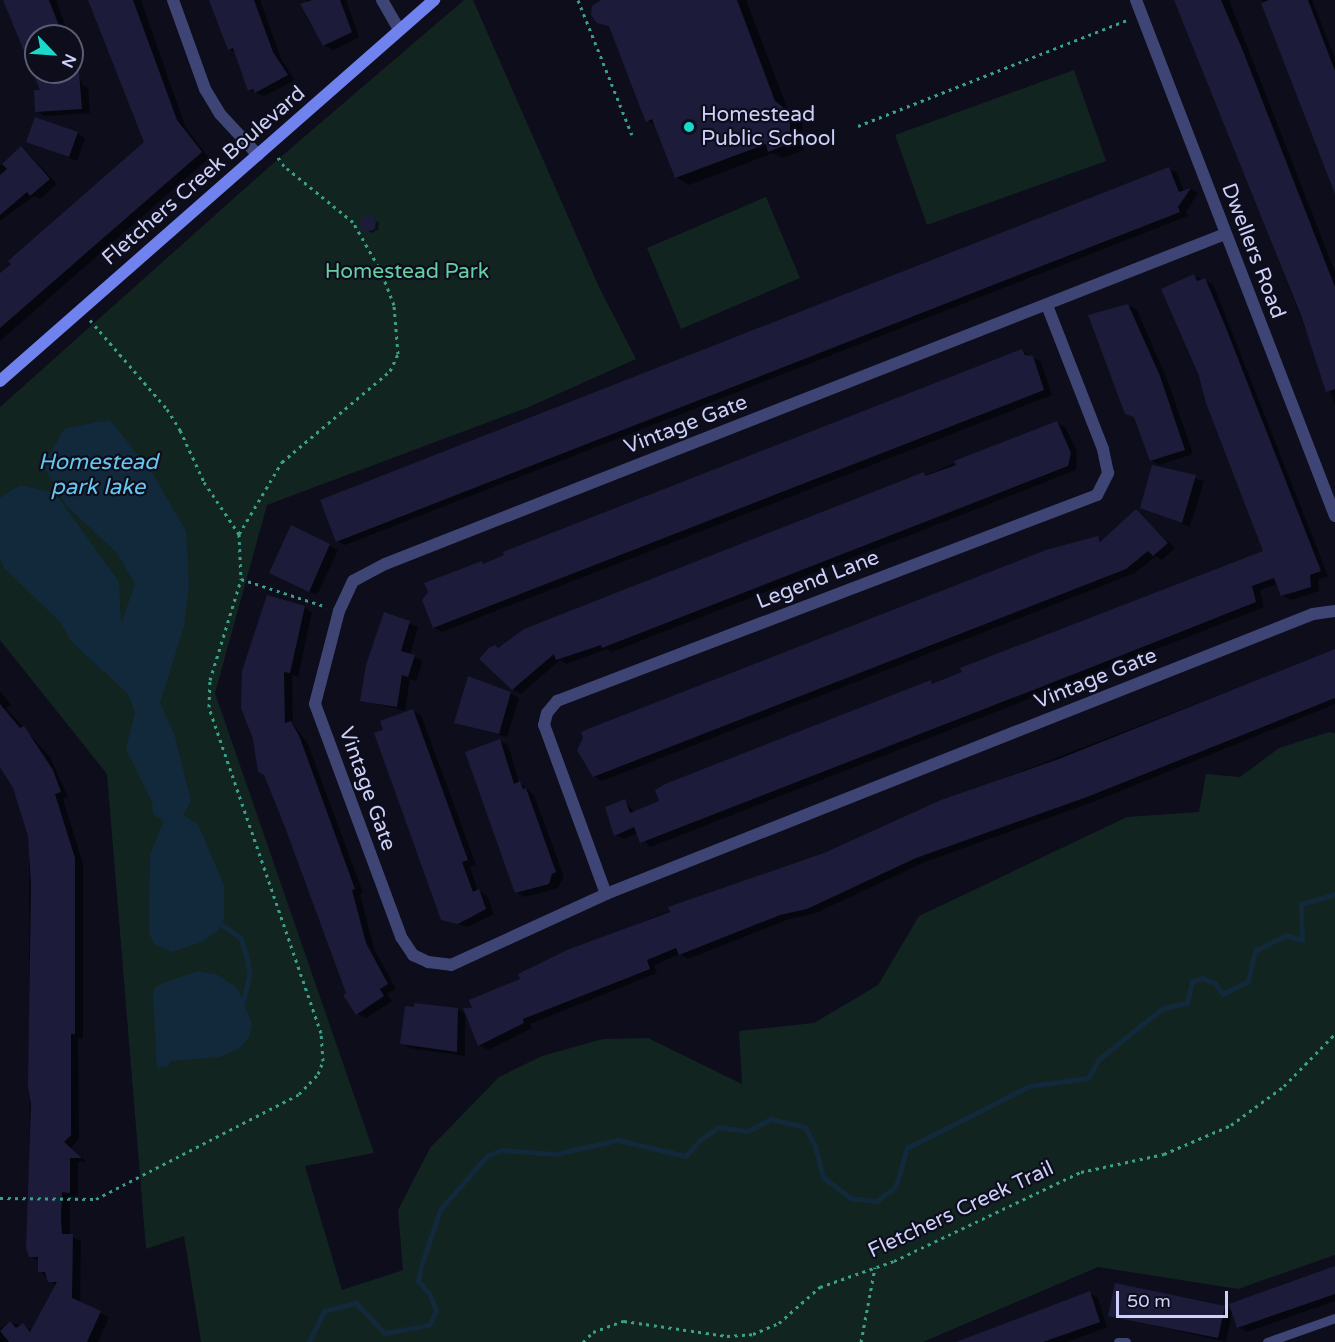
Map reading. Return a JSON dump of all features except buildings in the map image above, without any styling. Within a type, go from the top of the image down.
[{"type":"street","points":[[172,0],[205,89],[220,114],[258,155]]},
{"type":"street","points":[[382,0],[399,30]]},
{"type":"street","name":"Fletchers Creek Boulevard","points":[[0,381],[434,0]]},
{"type":"street","name":"Dwellers Road","points":[[1136,0],[1335,516]]},
{"type":"street","name":"Vintage Gate","points":[[1225,234],[1047,306],[386,564],[353,581],[339,611],[315,704],[401,937],[413,955],[428,962],[451,965],[606,894],[1314,614],[1335,611]]},
{"type":"street","name":"Legend Lane","points":[[606,894],[544,725],[547,713],[557,701],[1097,495],[1108,473],[1103,449],[1047,306]]},
{"type":"lane","points":[[1267,1342],[1335,1318]]},
{"type":"lane","points":[[1118,1342],[1126,1342]]},
{"type":"path","points":[[578,0],[632,135]]},
{"type":"path","points":[[858,126],[1131,18]]},
{"type":"path","points":[[239,534],[282,462],[390,371],[398,354],[394,305],[382,273],[353,222],[284,166],[277,156]]},
{"type":"path","points":[[0,1198],[96,1199],[299,1094],[318,1074],[323,1054],[321,1034],[209,707],[210,680],[241,579],[239,534],[204,482],[167,409],[81,310]]},
{"type":"path","points":[[241,579],[339,611]]},
{"type":"path","name":"Fletchers Creek Trail","points":[[583,1342],[593,1332],[624,1321],[727,1336],[753,1335],[779,1323],[820,1287],[875,1267],[1082,1172],[1164,1154],[1231,1125],[1284,1086],[1335,1034]]},
{"type":"path","points":[[861,1342],[875,1267]]},
{"type":"green space","name":"Homestead Park","points":[[464,0],[473,0],[599,287],[636,359],[529,407],[267,505],[215,693],[374,1153],[305,1166],[342,1290],[403,1270],[398,1210],[430,1148],[499,1077],[542,1056],[603,1039],[648,1038],[742,1084],[739,1031],[814,1023],[878,985],[919,916],[1127,817],[1199,812],[1206,774],[1240,777],[1279,748],[1329,732],[1335,733],[1335,1255],[1238,1289],[1098,1267],[923,1342],[201,1342],[184,1236],[146,1249],[107,774],[0,640],[0,407],[269,167]]},
{"type":"green space","points":[[1074,70],[1106,161],[927,225],[895,135]]},
{"type":"green space","points":[[766,197],[800,278],[681,329],[647,248]]},
{"type":"water","name":"Homestead park lake","points":[[110,420],[153,474],[186,531],[189,585],[184,626],[160,703],[174,733],[191,801],[183,815],[198,824],[224,886],[224,919],[219,930],[202,942],[171,952],[154,944],[149,933],[150,855],[164,821],[153,814],[152,802],[126,749],[135,713],[129,695],[73,643],[59,621],[4,568],[0,557],[0,498],[20,485],[55,493],[119,582],[121,624],[135,584],[117,553],[66,505],[43,465],[65,428]]},
{"type":"water","points":[[197,971],[218,975],[238,989],[252,1024],[249,1037],[239,1049],[219,1057],[171,1061],[167,1067],[157,1068],[153,992],[156,986]]},
{"type":"waterway","points":[[309,1342],[324,1311],[356,1303],[385,1333],[429,1325],[436,1312],[430,1295],[418,1281],[440,1210],[487,1156],[502,1150],[555,1154],[618,1140],[686,1156],[699,1141],[719,1127],[748,1131],[771,1119],[805,1127],[815,1144],[823,1177],[851,1198],[877,1201],[896,1186],[907,1148],[1029,1086],[1088,1078],[1099,1059],[1163,1008],[1187,1003],[1192,982],[1202,978],[1215,983],[1223,994],[1248,981],[1255,951],[1286,935],[1302,940],[1301,904],[1335,894]]},
{"type":"waterway","points":[[221,924],[241,938],[246,953],[250,974],[244,1001]]},
{"type":"place","name":"Homestead Public School","points":[[689,127]]}]
